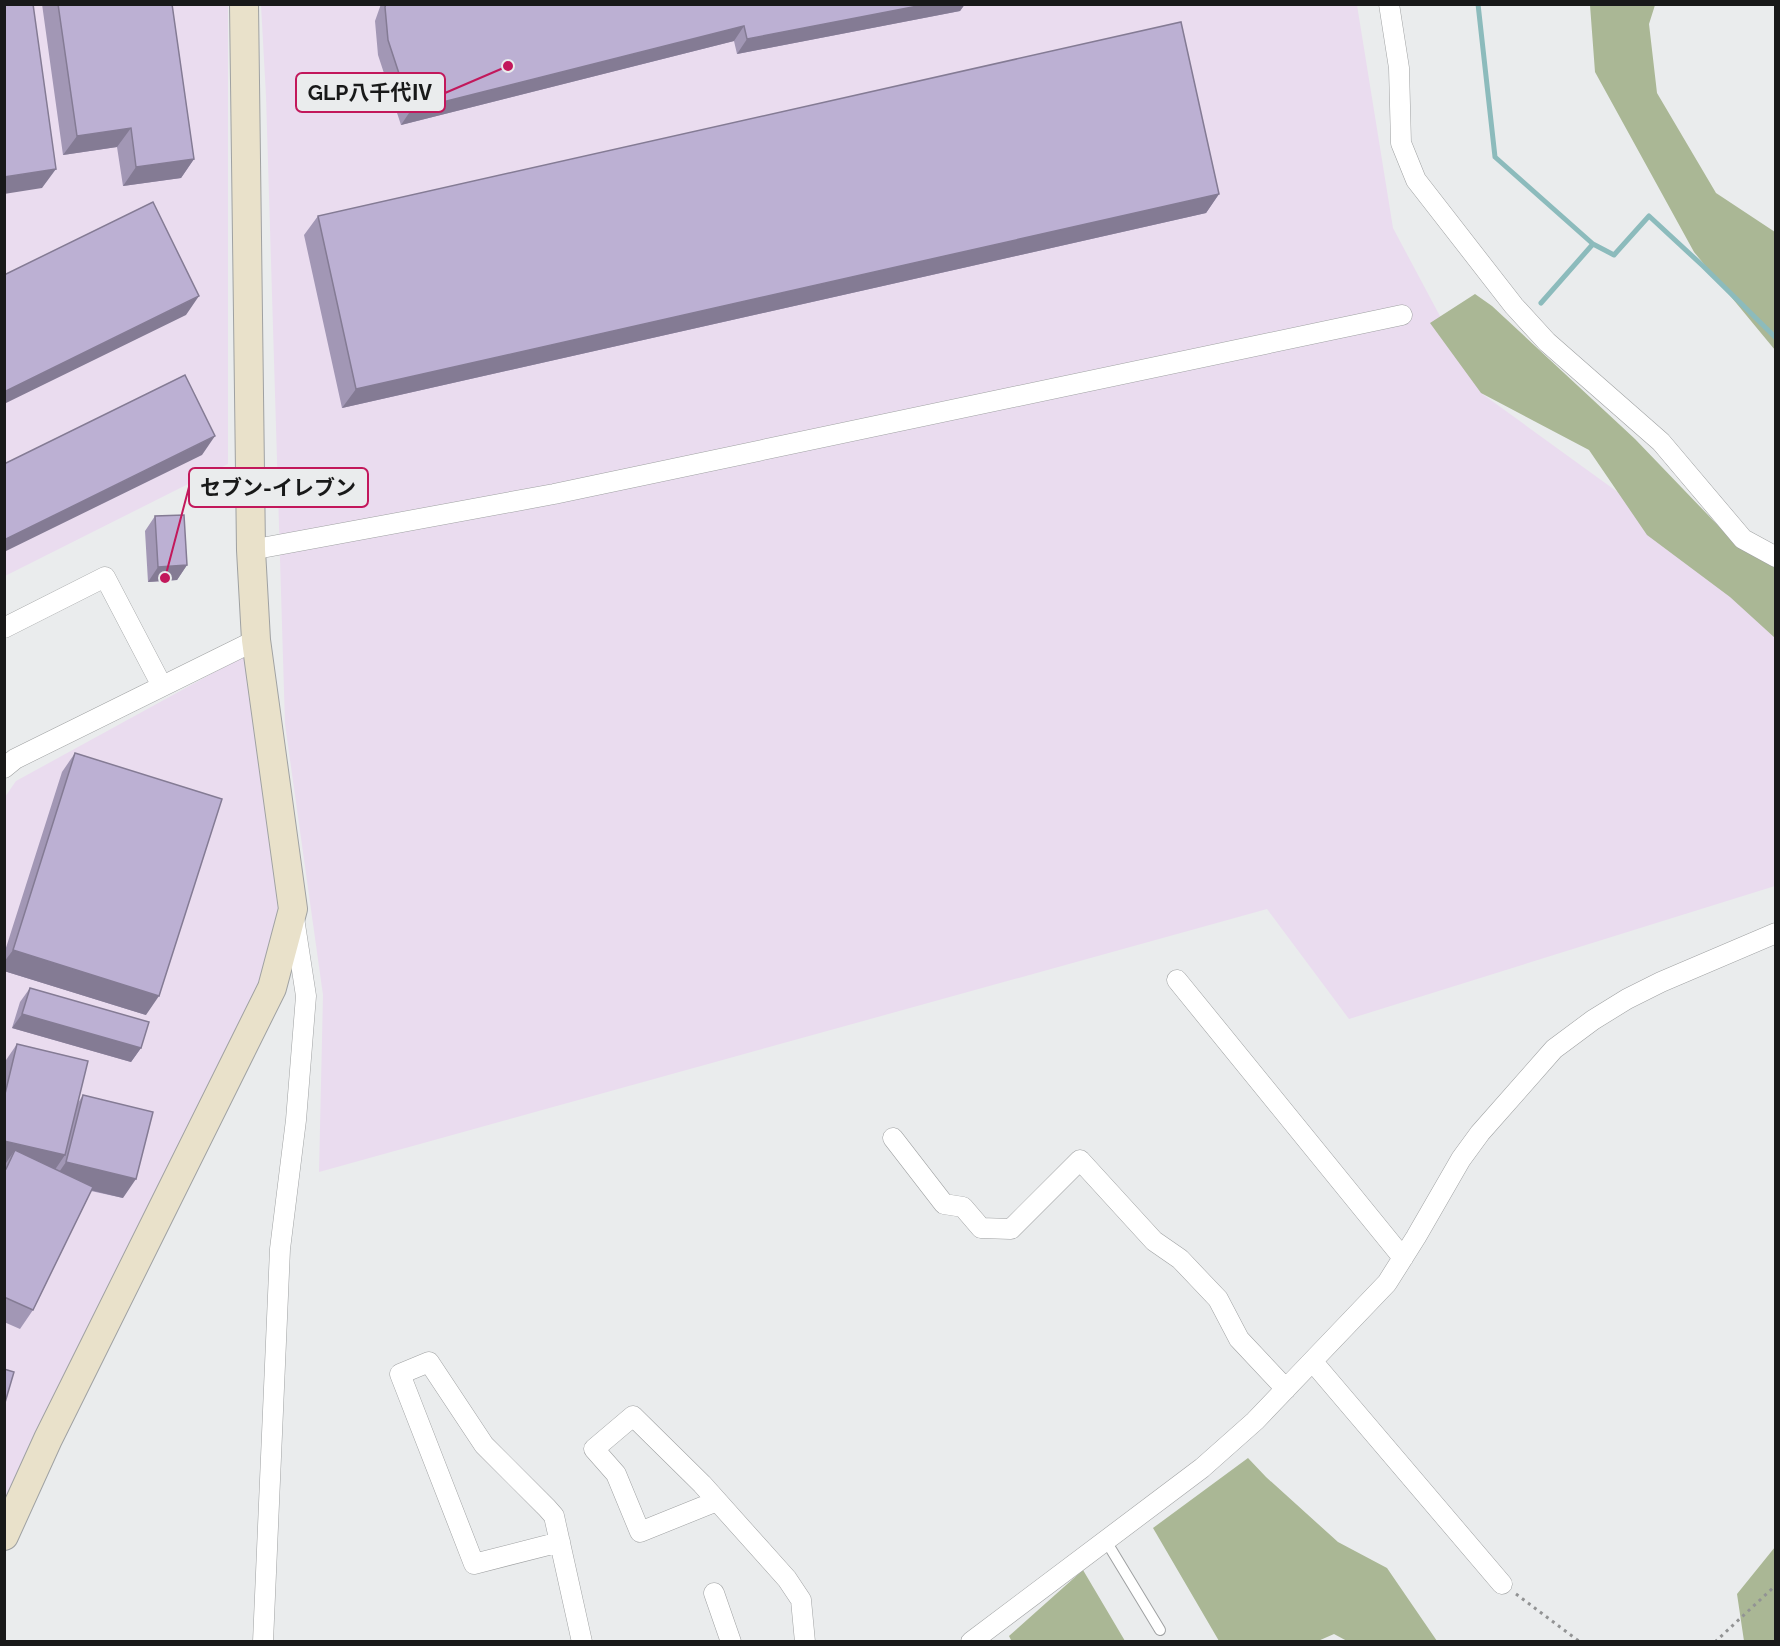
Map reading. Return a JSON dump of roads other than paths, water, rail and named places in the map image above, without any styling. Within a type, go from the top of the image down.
[{"type":"street","points":[[244,4],[251,550],[256,640],[306,996],[296,1120],[280,1249],[263,1641]]},
{"type":"street","points":[[1389,4],[1399,68],[1401,143],[1416,180],[1514,306],[1547,342],[1660,442],[1743,539],[1776,557]]},
{"type":"street","points":[[251,550],[554,494],[1402,315]]},
{"type":"street","points":[[4,628],[105,577],[162,686]]},
{"type":"street","points":[[5,766],[256,640]]},
{"type":"street","points":[[4,1536],[54,1428],[272,988],[293,909]]},
{"type":"street","points":[[971,1641],[1202,1468],[1255,1421],[1387,1283],[1467,1150],[1554,1049],[1593,1020],[1627,999],[1776,933]]},
{"type":"street","points":[[1177,980],[1403,1258]]},
{"type":"street","points":[[893,1138],[944,1204],[963,1208],[981,1228],[1011,1229],[1080,1160],[1154,1240],[1180,1259],[1218,1299],[1239,1339],[1286,1389]]},
{"type":"street","points":[[560,1542],[474,1564],[400,1374],[429,1362],[484,1445],[554,1516],[560,1542],[582,1641]]},
{"type":"street","points":[[1313,1362],[1502,1584]]},
{"type":"street","points":[[717,1501],[640,1532],[616,1474],[594,1449],[633,1416],[702,1484],[787,1579],[801,1600],[804,1641]]},
{"type":"street","points":[[714,1593],[731,1641]]},
{"type":"lane","points":[[1106,1541],[1160,1630]]},
{"type":"waterway","points":[[1478,4],[1495,157],[1593,244],[1614,255],[1649,216],[1776,338]]},
{"type":"waterway","points":[[1541,303],[1593,244]]},
{"type":"place","name":"GLP八千代Ⅳ","points":[[508,66]]},
{"type":"place","name":"セブン-イレブン","points":[[165,578]]}]
